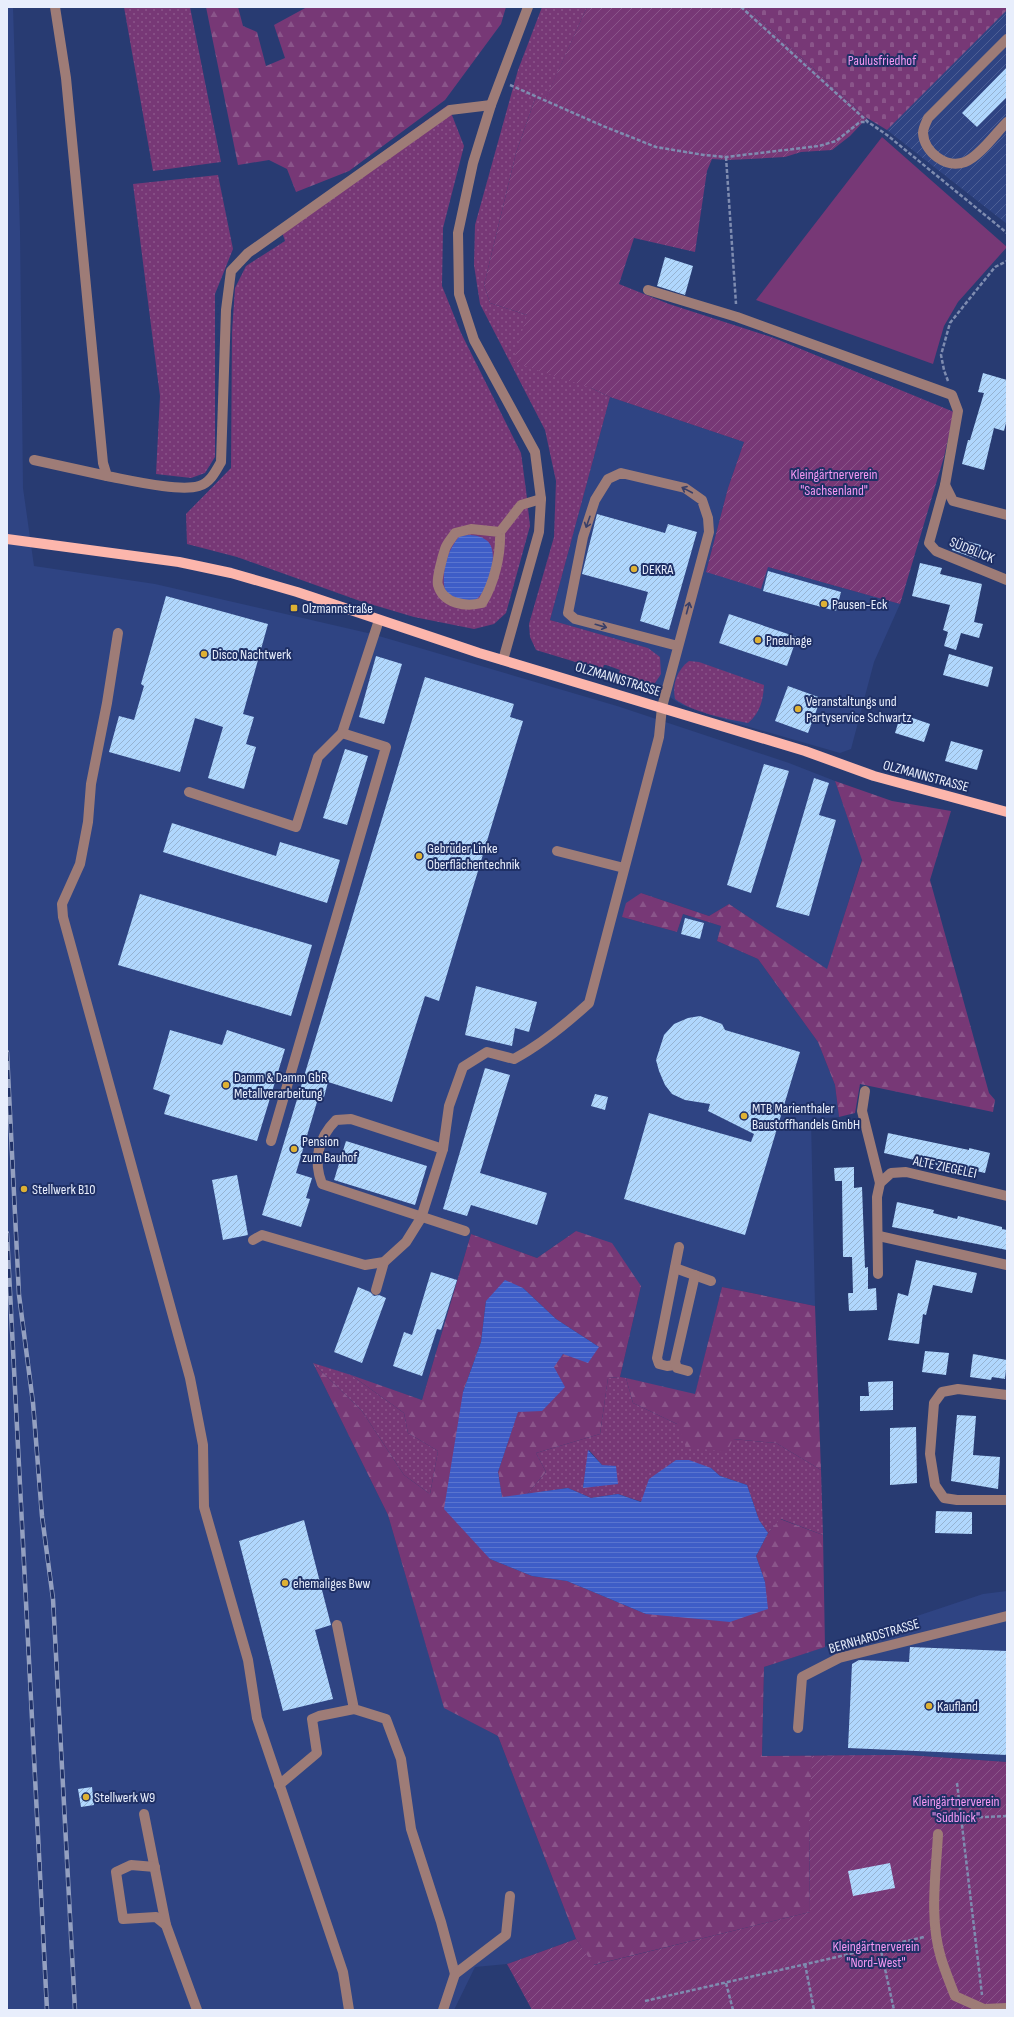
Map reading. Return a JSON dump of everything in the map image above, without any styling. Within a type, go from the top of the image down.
[{"type":"main road","name":"OLZMANNSTRASSE","points":[[7,539],[208,567],[297,592],[504,660],[798,749],[874,776],[1007,812]]},
{"type":"street","points":[[55,7],[66,78],[103,463],[107,476]]},
{"type":"street","points":[[504,660],[540,532],[541,499],[535,452],[474,340],[458,294],[458,233],[473,163],[491,105],[528,7]]},
{"type":"street","points":[[1006,43],[928,118],[923,131],[925,144],[932,153],[941,160],[954,165],[966,162],[976,154],[1007,122]]},
{"type":"street","points":[[34,460],[107,476],[185,488],[200,486],[213,476],[221,462],[226,310],[231,271],[248,253],[450,110],[491,105]]},
{"type":"street","points":[[648,290],[737,318],[952,396],[958,411],[945,485],[953,501],[1007,515]]},
{"type":"street","points":[[376,1290],[384,1262],[406,1242],[421,1218],[443,1149],[449,1106],[463,1067],[487,1052],[514,1059],[570,1021],[589,1003],[659,737],[662,707],[709,532],[708,518],[702,500],[685,488],[621,473],[608,479],[595,500],[583,537],[568,613],[575,619],[678,646]]},
{"type":"street","name":"SÜDBLICK","points":[[945,485],[929,543],[936,551],[1007,580]]},
{"type":"street","points":[[500,532],[471,529],[455,533],[445,548],[437,584],[442,595],[448,600],[471,606],[482,604],[489,592],[501,544],[500,532],[521,505],[541,499]]},
{"type":"street","points":[[189,792],[296,827],[318,757],[342,733],[379,620]]},
{"type":"street","points":[[118,633],[107,703],[91,784],[88,822],[80,864],[62,904],[63,917],[190,1378],[203,1445],[204,1507],[248,1660],[257,1718],[343,1972],[349,2010]]},
{"type":"street","points":[[270,1141],[386,747],[342,733]]},
{"type":"street","points":[[557,852],[624,868]]},
{"type":"street","points":[[865,1091],[862,1111],[880,1183],[877,1197],[878,1274]]},
{"type":"street","points":[[443,1149],[351,1119],[336,1120],[326,1130],[319,1149],[317,1162],[322,1184],[421,1218],[465,1231]]},
{"type":"street","name":"ALTE ZIEGELEI","points":[[880,1183],[891,1173],[906,1172],[1007,1196]]},
{"type":"street","points":[[253,1240],[262,1235],[365,1265],[384,1262]]},
{"type":"street","points":[[878,1236],[1007,1265]]},
{"type":"street","points":[[679,1247],[657,1358],[659,1364],[667,1366],[675,1365],[677,1368],[688,1371]]},
{"type":"street","points":[[675,1268],[711,1280]]},
{"type":"street","points":[[675,1365],[695,1275]]},
{"type":"street","points":[[1007,1395],[958,1389],[942,1392],[934,1403],[930,1454],[935,1485],[944,1498],[957,1500],[1007,1500]]},
{"type":"street","name":"BERNHARDSTRASSE","points":[[798,1728],[802,1677],[839,1658],[1007,1616]]},
{"type":"street","points":[[337,1625],[354,1709]]},
{"type":"street","points":[[279,1785],[317,1753],[312,1719],[319,1716],[354,1709],[386,1719],[401,1760],[411,1830],[441,1922],[455,1974],[443,2010]]},
{"type":"street","points":[[144,1814],[166,1925],[197,2010]]},
{"type":"street","points":[[938,1834],[935,1902],[936,1934],[940,1957],[955,1996],[984,2009],[1007,2008]]},
{"type":"street","points":[[155,1867],[131,1865],[116,1872],[124,1919],[156,1917],[166,1925]]},
{"type":"street","points":[[455,1974],[506,1935],[510,1896]]},
{"type":"path","points":[[741,7],[868,122],[887,135],[1007,233]]},
{"type":"path","points":[[501,80],[603,126],[656,147],[704,155],[726,157],[819,146],[836,141],[860,122],[868,122]]},
{"type":"path","points":[[726,157],[737,318]]},
{"type":"path","points":[[952,396],[941,355],[950,323],[995,267],[1007,261]]},
{"type":"path","points":[[957,1783],[984,2009]]},
{"type":"path","points":[[961,1818],[1007,1816]]},
{"type":"path","points":[[645,2001],[936,1934]]},
{"type":"path","points":[[880,1946],[894,2010]]},
{"type":"path","points":[[805,1964],[814,2010]]},
{"type":"path","points":[[726,1983],[733,2010]]},
{"type":"shaded area","points":[[7,7],[13,7],[20,231],[23,488],[34,566],[155,584],[372,634],[617,706],[789,763],[835,781],[862,859],[827,970],[729,904],[709,916],[641,893],[622,917],[677,932],[683,914],[721,926],[717,941],[758,959],[818,1042],[835,1085],[839,1117],[811,1119],[815,1306],[722,1287],[695,1395],[620,1377],[641,1286],[576,1231],[537,1258],[471,1234],[422,1400],[313,1363],[388,1515],[444,1707],[498,1736],[576,1939],[507,1964],[475,1967],[454,2010],[7,2010]]},
{"type":"shaded area","points":[[1007,10],[1007,224],[887,130]]},
{"type":"shaded area","points":[[610,397],[744,442],[728,488],[706,572],[768,567],[900,604],[874,662],[851,749],[840,753],[732,722],[682,705],[653,686],[656,685],[648,648],[550,620]]},
{"type":"shaded area","points":[[460,536],[477,536],[486,540],[491,545],[493,553],[491,574],[483,592],[478,598],[472,601],[455,598],[446,593],[444,586],[444,571],[451,548]]},
{"type":"shaded area","points":[[505,1280],[523,1288],[556,1319],[599,1347],[588,1363],[563,1354],[554,1367],[565,1387],[542,1411],[518,1412],[498,1472],[502,1497],[568,1488],[591,1498],[618,1494],[641,1502],[649,1479],[676,1460],[689,1460],[711,1468],[720,1476],[747,1485],[759,1520],[768,1533],[756,1556],[765,1582],[768,1609],[730,1622],[646,1614],[567,1581],[532,1576],[490,1559],[444,1509],[463,1392],[481,1342],[486,1301]]},
{"type":"shaded area","points":[[588,1450],[602,1465],[616,1466],[618,1484],[583,1488]]},
{"type":"shaded area","points":[[1007,1591],[1007,1762],[908,1755],[762,1756],[764,1667],[983,1594]]},
{"type":"green space","points":[[124,7],[190,7],[221,162],[153,171]]},
{"type":"green space","points":[[206,7],[238,7],[243,26],[257,32],[266,66],[285,58],[274,25],[307,7],[506,7],[501,24],[445,100],[349,171],[296,192],[287,169],[269,160],[238,165]]},
{"type":"green space","points":[[542,7],[587,7],[544,103],[535,99],[516,153],[484,285],[490,303],[527,315],[591,388],[610,397],[550,620],[648,648],[660,657],[661,674],[653,686],[618,675],[620,670],[606,665],[604,665],[602,670],[536,650],[530,637],[529,624],[554,537],[556,481],[545,430],[480,304],[474,265],[475,225],[518,70]]},
{"type":"green space","name":"Kleingärtnerverein \"Sachsenland\"","points":[[587,7],[747,7],[867,118],[850,136],[832,150],[801,152],[785,157],[729,160],[712,159],[707,171],[695,252],[634,238],[619,284],[669,304],[774,338],[954,412],[944,457],[900,604],[768,567],[761,589],[706,572],[728,488],[744,442],[610,397],[591,388],[513,362],[527,315],[490,303],[484,285],[516,153],[535,99],[544,102]]},
{"type":"green space","name":"Paulusfriedhof","points":[[747,7],[1007,7],[1007,10],[887,130],[867,118]]},
{"type":"green space","points":[[448,105],[464,146],[443,228],[442,286],[461,333],[521,453],[530,526],[506,613],[494,624],[474,629],[414,617],[360,601],[237,557],[187,544],[186,514],[231,468],[232,332],[235,288],[246,266],[285,241],[280,226]]},
{"type":"green space","points":[[882,137],[1007,247],[958,302],[944,326],[933,364],[756,300]]},
{"type":"green space","points":[[218,175],[233,249],[215,294],[215,457],[205,473],[191,478],[156,474],[160,396],[133,184]]},
{"type":"green space","points":[[689,661],[699,662],[764,685],[760,706],[752,719],[748,723],[720,717],[690,708],[675,699],[674,688],[676,678],[681,669]]},
{"type":"green space","points":[[835,781],[892,801],[951,811],[930,880],[989,1093],[995,1100],[993,1112],[860,1084],[855,1113],[839,1117],[835,1085],[818,1042],[758,959],[717,941],[721,926],[683,914],[677,932],[622,917],[626,903],[641,893],[709,916],[729,904],[827,969],[862,860]]},
{"type":"green space","points":[[576,1231],[612,1243],[641,1286],[620,1377],[608,1378],[600,1434],[536,1453],[546,1472],[527,1494],[502,1498],[498,1472],[518,1411],[563,1354],[599,1347],[556,1319],[523,1288],[486,1301],[481,1342],[463,1392],[490,1559],[532,1576],[567,1581],[646,1614],[765,1582],[756,1556],[768,1533],[780,1519],[823,1535],[825,1647],[764,1667],[762,1756],[908,1755],[809,1823],[810,1912],[593,1965],[576,1939],[498,1736],[444,1708],[388,1515],[313,1363],[362,1411],[404,1475],[430,1494],[438,1451],[408,1433],[404,1413],[351,1375],[422,1400],[471,1234],[537,1258]]},
{"type":"green space","points":[[722,1287],[815,1306],[821,1470],[776,1443],[733,1439],[727,1452],[686,1447],[677,1424],[633,1403],[626,1378],[695,1394]]},
{"type":"green space","points":[[313,1363],[351,1375],[404,1413],[408,1433],[438,1451],[430,1494],[404,1475],[362,1411]]},
{"type":"green space","points":[[608,1378],[626,1378],[633,1403],[677,1424],[733,1439],[776,1443],[821,1470],[823,1535],[781,1519],[768,1533],[759,1520],[747,1485],[720,1476],[711,1468],[642,1502],[618,1494],[591,1498],[568,1488],[527,1494],[546,1472],[536,1453],[600,1434]],"holes":[[[589,1450],[602,1465],[583,1488]]]},
{"type":"green space","points":[[908,1755],[1007,1762],[1007,2010],[532,2010],[507,1964],[576,1939],[594,1965],[810,1912],[809,1823],[812,1756]]},
{"type":"building","points":[[1007,67],[1007,97],[977,127],[962,113]]},
{"type":"building","points":[[665,257],[693,266],[685,295],[657,286]]},
{"type":"building","points":[[983,373],[1007,380],[1007,419],[1004,431],[994,428],[984,470],[962,464],[968,440],[970,440],[984,393],[978,392]]},
{"type":"building","name":"DEKRA","points":[[597,514],[665,533],[668,524],[697,532],[669,630],[640,621],[648,592],[582,574]]},
{"type":"building","points":[[955,538],[981,545],[977,559],[952,550]]},
{"type":"building","points":[[920,563],[942,568],[940,574],[982,584],[974,622],[983,624],[979,638],[961,633],[956,650],[944,646],[948,632],[943,630],[950,605],[912,596]]},
{"type":"building","points":[[768,571],[841,592],[836,611],[763,591]]},
{"type":"building","points":[[166,596],[268,624],[243,714],[254,717],[246,744],[256,747],[244,789],[208,778],[223,727],[195,718],[180,772],[109,752],[119,716],[134,720],[144,686],[141,684]]},
{"type":"building","name":"Pneuhage","points":[[729,614],[797,637],[787,666],[719,643]]},
{"type":"building","points":[[949,654],[993,667],[988,687],[943,675]]},
{"type":"building","points":[[376,656],[402,664],[384,724],[359,717]]},
{"type":"building","name":"Gebrüder Linke Oberflächentechnik","points":[[425,677],[514,704],[510,717],[523,721],[439,1001],[425,996],[392,1102],[328,1082],[324,1097],[319,1095],[296,1173],[312,1178],[306,1198],[310,1199],[301,1227],[262,1215]]},
{"type":"building","name":"Veranstaltungs und Partyservice Schwartz","points":[[788,686],[821,698],[808,733],[775,721]]},
{"type":"building","points":[[901,714],[930,724],[924,742],[895,733]]},
{"type":"building","points":[[951,741],[983,750],[977,770],[945,761]]},
{"type":"building","points":[[345,749],[368,756],[347,825],[323,818]]},
{"type":"building","points":[[764,764],[789,771],[751,893],[727,885]]},
{"type":"building","points":[[814,778],[829,783],[819,815],[836,820],[809,916],[776,907]]},
{"type":"building","points":[[172,823],[276,856],[280,842],[340,860],[327,903],[163,852]]},
{"type":"building","points":[[140,894],[312,945],[291,1016],[118,965]]},
{"type":"building","points":[[685,918],[704,923],[700,939],[681,934]]},
{"type":"building","points":[[476,986],[537,1002],[529,1032],[515,1028],[512,1046],[465,1035]]},
{"type":"building","name":"MTB Marienthaler Baustoffhandels GmbH","points":[[700,1016],[722,1024],[725,1030],[800,1052],[745,1235],[624,1199],[649,1113],[751,1142],[754,1134],[708,1111],[710,1104],[685,1100],[672,1094],[665,1085],[659,1071],[656,1060],[664,1035],[674,1024],[688,1018]]},
{"type":"building","points":[[170,1030],[222,1045],[227,1030],[285,1049],[257,1141],[164,1114],[170,1095],[153,1089]]},
{"type":"building","points":[[485,1068],[510,1075],[480,1173],[547,1193],[537,1225],[471,1205],[467,1216],[443,1209]]},
{"type":"building","points":[[595,1094],[608,1097],[605,1110],[591,1106]]},
{"type":"building","points":[[888,1133],[990,1153],[985,1173],[972,1170],[972,1173],[884,1153]]},
{"type":"building","points":[[346,1141],[427,1166],[415,1205],[334,1180]]},
{"type":"building","points":[[854,1167],[854,1188],[862,1187],[865,1268],[868,1267],[868,1289],[876,1288],[877,1310],[849,1311],[848,1293],[853,1293],[852,1257],[843,1257],[842,1181],[835,1181],[834,1168]]},
{"type":"building","points":[[237,1175],[248,1235],[223,1240],[212,1180]]},
{"type":"building","points":[[897,1202],[934,1210],[933,1213],[957,1219],[958,1216],[1002,1227],[1002,1229],[1007,1230],[1007,1250],[892,1227]]},
{"type":"building","points":[[916,1260],[977,1273],[972,1293],[933,1285],[926,1315],[923,1314],[919,1344],[888,1340],[898,1293],[908,1296]]},
{"type":"building","points":[[431,1272],[457,1280],[441,1330],[437,1329],[422,1376],[393,1366],[404,1332],[412,1335]]},
{"type":"building","points":[[358,1287],[370,1292],[374,1296],[379,1295],[386,1298],[362,1363],[334,1352]]},
{"type":"building","points":[[925,1351],[949,1353],[946,1375],[922,1372]]},
{"type":"building","points":[[973,1354],[1007,1360],[1005,1379],[992,1377],[991,1380],[970,1377]]},
{"type":"building","points":[[893,1381],[893,1410],[860,1411],[860,1396],[869,1396],[868,1382]]},
{"type":"building","points":[[957,1415],[976,1416],[973,1455],[1000,1457],[998,1489],[951,1481]]},
{"type":"building","points":[[916,1427],[917,1483],[890,1485],[890,1428]]},
{"type":"building","points":[[936,1511],[972,1512],[972,1534],[935,1533]]},
{"type":"building","name":"ehemaliges Bww","points":[[304,1520],[331,1625],[315,1630],[333,1699],[283,1711],[239,1541]]},
{"type":"building","name":"Kaufland","points":[[910,1647],[1007,1651],[1007,1755],[848,1748],[852,1664],[859,1660],[909,1662]]},
{"type":"building","name":"Stellwerk W9","points":[[92,1787],[94,1805],[81,1807],[78,1789]]},
{"type":"building","points":[[890,1863],[895,1888],[853,1896],[848,1871]]},
{"type":"railway","points":[[7,1052],[19,1295],[33,1403],[42,1516],[53,1599],[75,2010]]},
{"type":"railway","points":[[7,1233],[47,2010]]},
{"type":"place","name":"DEKRA","points":[[634,569]]},
{"type":"place","name":"Pausen-Eck","points":[[824,604]]},
{"type":"place","name":"Olzmannstraße","points":[[294,608]]},
{"type":"place","name":"Pneuhage","points":[[758,640]]},
{"type":"place","name":"Disco Nachtwerk","points":[[204,654]]},
{"type":"place","name":"Veranstaltungs und Partyservice Schwartz","points":[[798,709]]},
{"type":"place","name":"Gebrüder Linke Oberflächentechnik","points":[[419,856]]},
{"type":"place","name":"Damm & Damm GbR Metallverarbeitung","points":[[226,1085]]},
{"type":"place","name":"MTB Marienthaler Baustoffhandels GmbH","points":[[744,1116]]},
{"type":"place","name":"Pension zum Bauhof","points":[[294,1149]]},
{"type":"place","name":"Stellwerk B10","points":[[24,1189]]},
{"type":"place","name":"ehemaliges Bww","points":[[285,1583]]},
{"type":"place","name":"Kaufland","points":[[929,1706]]},
{"type":"place","name":"Stellwerk W9","points":[[86,1797]]},
{"type":"park label","name":"Kleingärtnerverein \"Südblick\"","points":[[956,1810]]},
{"type":"park label","name":"Kleingärtnerverein \"Nord-West\"","points":[[876,1954]]}]
